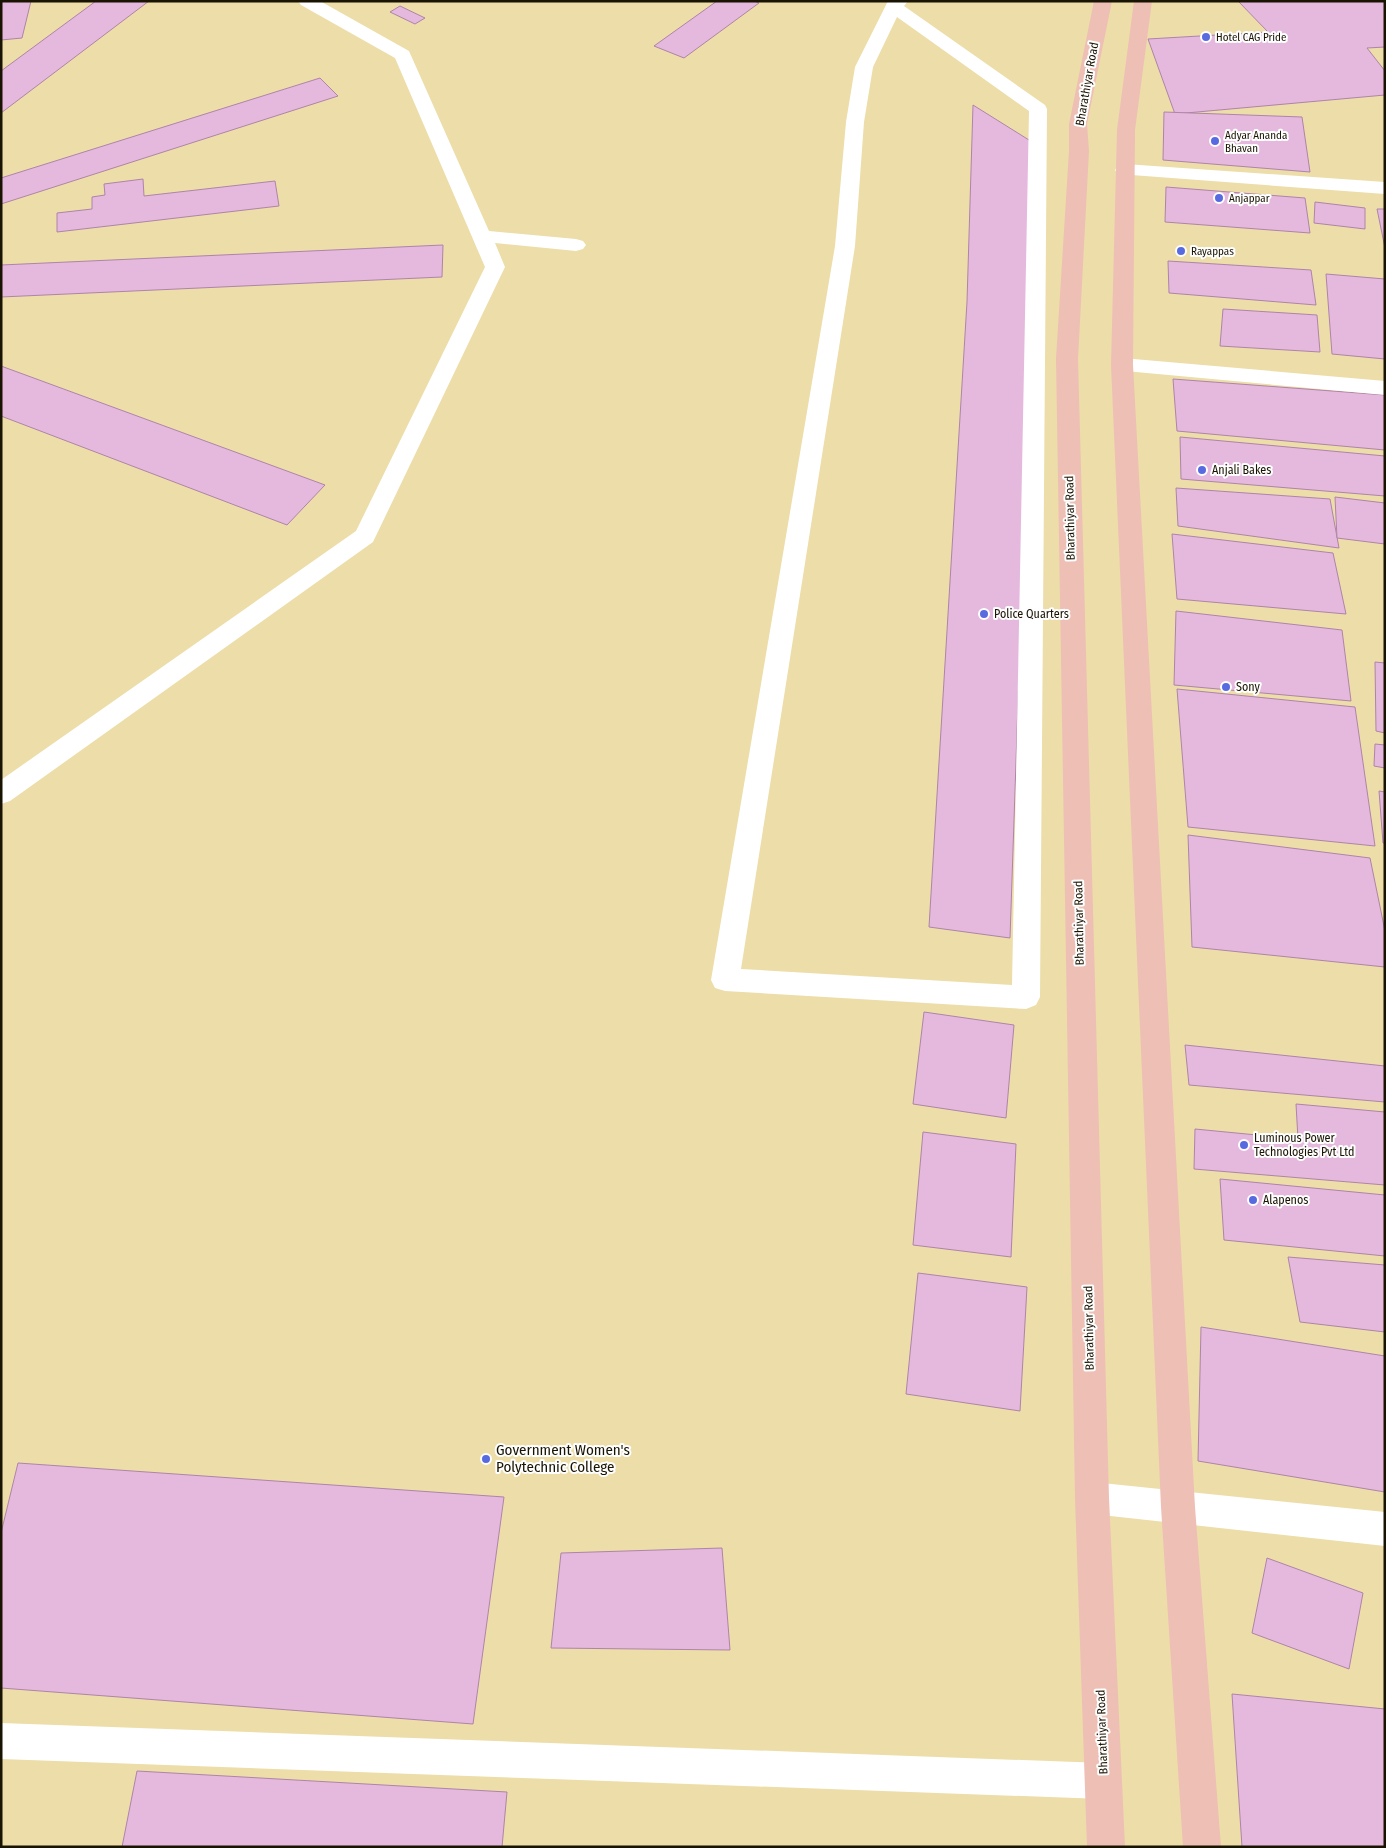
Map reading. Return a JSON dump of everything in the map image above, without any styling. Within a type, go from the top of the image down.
[{"type":"main road","name":"Bharathiyar Road","points":[[1102,1],[1078,124],[1079,151],[1067,359],[1092,1498],[1106,1847]]},
{"type":"main road","points":[[1143,1],[1126,130],[1122,365],[1178,1507],[1202,1847]]},
{"type":"street","points":[[1,794],[365,536],[495,267],[403,55],[307,1]]},
{"type":"street","points":[[896,3],[1038,109],[1026,997],[725,980],[845,246],[855,122],[864,67],[896,3]]},
{"type":"street","points":[[1125,170],[1385,188]]},
{"type":"street","points":[[481,236],[576,245]]},
{"type":"street","points":[[1122,365],[1385,388]]},
{"type":"street","points":[[1092,1498],[1385,1529]]},
{"type":"street","points":[[1,1741],[1104,1781]]},
{"type":"building","points":[[1,1],[31,1],[22,38],[1,40]]},
{"type":"building","points":[[96,1],[149,1],[1,113],[1,71]]},
{"type":"building","points":[[717,1],[754,1],[759,3],[684,58],[654,46]]},
{"type":"building","points":[[1238,1],[1385,1],[1385,47],[1367,48],[1385,71],[1385,95],[1175,114],[1148,39],[1268,32]]},
{"type":"building","points":[[400,6],[425,18],[415,24],[390,12]]},
{"type":"building","points":[[320,78],[338,96],[1,204],[1,178]]},
{"type":"building","name":"Police Quarters","points":[[973,105],[1037,145],[1010,938],[929,927],[967,302]]},
{"type":"building","points":[[1164,112],[1302,117],[1310,172],[1163,160]]},
{"type":"building","points":[[143,179],[144,196],[275,181],[279,206],[57,232],[57,213],[92,209],[92,197],[105,195],[104,184]]},
{"type":"building","points":[[1166,187],[1305,198],[1310,233],[1165,222]]},
{"type":"building","points":[[1315,202],[1365,208],[1365,229],[1314,223]]},
{"type":"building","points":[[1377,209],[1385,209],[1385,248]]},
{"type":"building","points":[[443,245],[442,277],[1,297],[1,265]]},
{"type":"building","points":[[1168,261],[1311,270],[1316,305],[1169,293]]},
{"type":"building","points":[[1326,274],[1385,279],[1385,359],[1332,354]]},
{"type":"building","points":[[1223,309],[1317,315],[1320,352],[1220,346]]},
{"type":"building","points":[[1,366],[325,485],[287,525],[1,416]]},
{"type":"building","points":[[1173,379],[1385,395],[1385,450],[1177,431]]},
{"type":"building","points":[[1180,437],[1385,456],[1385,496],[1181,479]]},
{"type":"building","points":[[1176,488],[1330,499],[1339,548],[1178,526]]},
{"type":"building","points":[[1335,497],[1385,503],[1385,544],[1337,538]]},
{"type":"building","points":[[1172,534],[1333,553],[1346,614],[1177,599]]},
{"type":"building","points":[[1176,611],[1342,630],[1351,701],[1174,685]]},
{"type":"building","points":[[1375,662],[1385,663],[1385,733],[1376,731]]},
{"type":"building","points":[[1177,689],[1355,707],[1375,846],[1188,827]]},
{"type":"building","points":[[1375,744],[1385,745],[1385,768],[1374,766]]},
{"type":"building","points":[[1379,791],[1385,792],[1385,843],[1383,843]]},
{"type":"building","points":[[1188,835],[1370,858],[1385,931],[1385,967],[1192,947]]},
{"type":"building","points":[[924,1012],[1014,1025],[1006,1118],[913,1104]]},
{"type":"building","points":[[1185,1045],[1385,1066],[1385,1102],[1189,1085]]},
{"type":"building","points":[[1296,1104],[1385,1112],[1385,1185],[1194,1169],[1195,1129],[1298,1139]]},
{"type":"building","points":[[923,1132],[1016,1144],[1011,1257],[913,1245]]},
{"type":"building","points":[[1220,1179],[1385,1195],[1385,1256],[1224,1240]]},
{"type":"building","points":[[1288,1257],[1385,1265],[1385,1332],[1300,1322]]},
{"type":"building","points":[[918,1273],[1027,1287],[1020,1411],[906,1394]]},
{"type":"building","points":[[1201,1327],[1385,1356],[1385,1492],[1198,1461]]},
{"type":"building","points":[[18,1463],[504,1497],[473,1724],[1,1688],[1,1533]]},
{"type":"building","points":[[722,1548],[730,1650],[551,1648],[561,1553]]},
{"type":"building","points":[[1267,1558],[1363,1593],[1349,1669],[1252,1633]]},
{"type":"building","points":[[1232,1694],[1385,1709],[1385,1847],[1242,1847]]},
{"type":"building","points":[[137,1771],[507,1792],[502,1847],[122,1847]]},
{"type":"place","name":"Hotel CAG Pride","points":[[1206,37]]},
{"type":"place","name":"Adyar Ananda Bhavan","points":[[1215,141]]},
{"type":"place","name":"Anjappar","points":[[1219,198]]},
{"type":"place","name":"Rayappas","points":[[1181,251]]},
{"type":"place","name":"Anjali Bakes","points":[[1202,470]]},
{"type":"place","name":"Police Quarters","points":[[984,614]]},
{"type":"place","name":"Sony","points":[[1226,687]]},
{"type":"place","name":"Luminous Power Technologies Pvt Ltd","points":[[1244,1145]]},
{"type":"place","name":"Alapenos","points":[[1253,1200]]},
{"type":"place","name":"Government Women's Polytechnic College","points":[[486,1459]]}]
